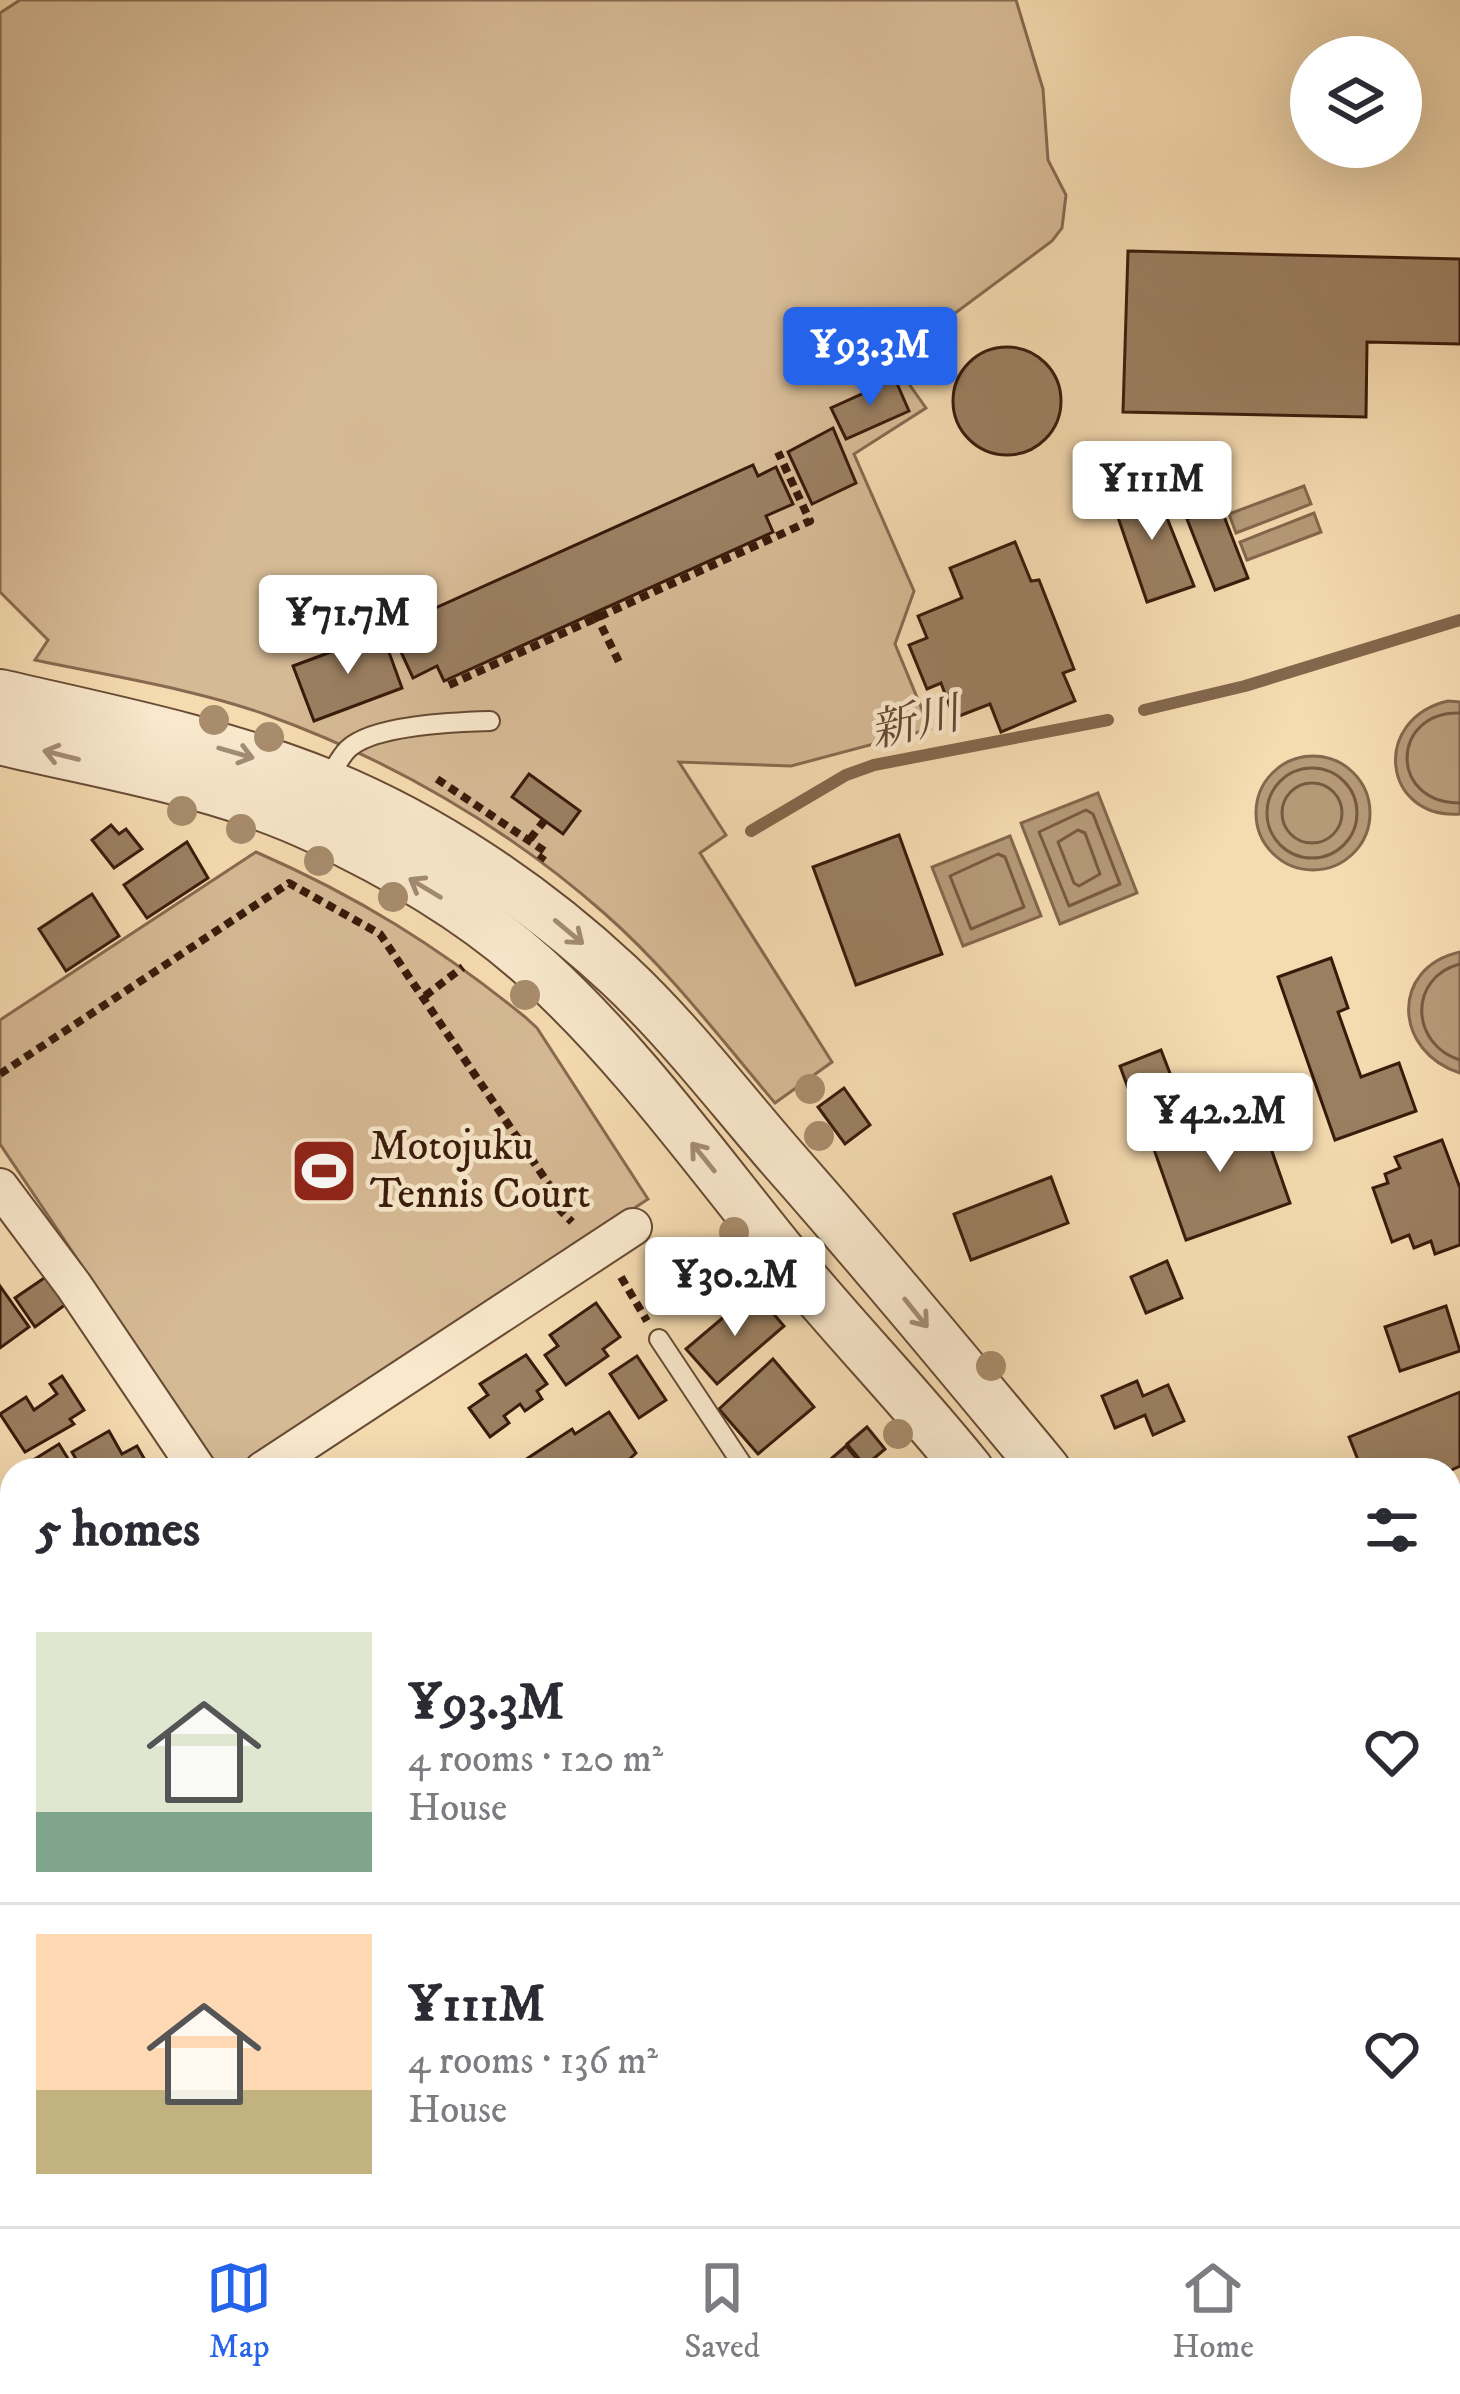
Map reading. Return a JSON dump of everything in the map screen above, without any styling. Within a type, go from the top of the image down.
[{"type":"street","points":[[0,694],[247,755],[536,968],[609,1042],[864,1353],[959,1458]]},
{"type":"street","points":[[0,740],[236,800],[318,805],[470,859],[557,922],[621,977],[894,1286],[1036,1458]]},
{"type":"street","points":[[0,1187],[191,1458]]},
{"type":"street","points":[[281,1458],[633,1227]]},
{"type":"street","points":[[864,1353],[938,1458]]},
{"type":"lane","points":[[318,805],[348,749],[363,739],[383,732],[490,722]]},
{"type":"lane","points":[[655,1333],[738,1458]]},
{"type":"path","points":[[449,685],[809,521],[778,452]]},
{"type":"path","points":[[597,616],[619,662]]},
{"type":"path","points":[[437,779],[530,839],[546,852],[539,861]]},
{"type":"path","points":[[530,839],[544,820]]},
{"type":"path","points":[[0,1073],[289,883],[380,934],[560,1202],[557,1208],[578,1226]]},
{"type":"path","points":[[425,996],[463,967]]},
{"type":"path","points":[[620,1276],[655,1333]]},
{"type":"shaded area","points":[[20,0],[1016,0],[1043,89],[1048,160],[1066,195],[1062,228],[1052,241],[892,360],[926,408],[854,454],[914,591],[895,644],[930,729],[791,766],[679,762],[726,835],[700,853],[832,1062],[775,1103],[672,981],[604,913],[528,852],[402,774],[239,706],[35,660],[48,640],[0,592],[0,13]]},
{"type":"shaded area","name":"Motojuku Tennis Court","points":[[256,852],[329,886],[396,925],[525,1017],[537,1028],[648,1199],[578,1241],[259,1458],[211,1458],[0,1144],[0,1020]]},
{"type":"water","points":[[1304,486],[1311,504],[1236,533],[1229,514]]},
{"type":"water","points":[[1314,513],[1321,532],[1247,560],[1240,542]]},
{"type":"water","points":[[1448,701],[1460,702],[1460,814],[1434,811],[1414,801],[1396,766],[1397,746],[1406,727],[1423,711]]},
{"type":"water","points":[[1313,756],[1335,760],[1353,773],[1366,791],[1370,813],[1366,835],[1353,853],[1335,866],[1313,870],[1291,866],[1273,853],[1260,835],[1256,813],[1260,791],[1273,773],[1291,760]]},
{"type":"water","points":[[1098,793],[1137,893],[1060,924],[1021,823]]},
{"type":"water","points":[[1010,836],[1041,916],[963,946],[932,867]]},
{"type":"water","points":[[1460,952],[1460,1073],[1422,1047],[1412,1030],[1409,1011],[1411,992],[1421,975],[1437,961]]},
{"type":"building","points":[[1128,251],[1460,259],[1460,344],[1367,342],[1366,417],[1123,412]]},
{"type":"building","points":[[1007,347],[1028,351],[1045,363],[1057,380],[1061,401],[1057,422],[1045,439],[1028,451],[1007,455],[986,451],[969,439],[957,422],[953,401],[957,380],[969,363],[986,351]]},
{"type":"building","points":[[895,379],[909,411],[846,439],[831,408]]},
{"type":"building","points":[[833,428],[856,483],[812,504],[788,452]]},
{"type":"building","points":[[753,465],[758,476],[776,467],[793,504],[766,516],[773,532],[444,681],[437,666],[413,678],[395,639],[415,629],[411,619]]},
{"type":"building","points":[[1154,485],[1194,586],[1147,602],[1111,497]]},
{"type":"building","points":[[1220,506],[1248,578],[1215,590],[1187,519]]},
{"type":"building","points":[[1015,542],[1031,581],[1039,580],[1074,669],[1063,673],[1075,701],[1001,732],[990,704],[954,718],[941,683],[927,689],[909,645],[927,638],[918,616],[962,598],[950,568]]},
{"type":"building","points":[[382,633],[402,688],[314,721],[293,666]]},
{"type":"building","points":[[529,774],[580,811],[563,834],[512,797]]},
{"type":"building","points":[[111,825],[119,834],[126,829],[142,849],[114,868],[92,840]]},
{"type":"building","points":[[899,835],[942,954],[856,985],[813,867]]},
{"type":"building","points":[[187,842],[208,878],[147,918],[124,885]]},
{"type":"building","points":[[92,894],[119,936],[66,971],[39,929]]},
{"type":"building","points":[[1331,958],[1348,1008],[1338,1012],[1361,1077],[1399,1063],[1416,1111],[1335,1140],[1278,977]]},
{"type":"building","points":[[1161,1050],[1181,1102],[1139,1118],[1120,1066]]},
{"type":"building","points":[[844,1088],[870,1125],[845,1144],[818,1107]]},
{"type":"building","points":[[1259,1114],[1290,1203],[1186,1240],[1151,1141],[1198,1124],[1202,1135]]},
{"type":"building","points":[[1442,1140],[1460,1188],[1460,1245],[1435,1254],[1431,1241],[1414,1248],[1409,1235],[1392,1242],[1373,1188],[1388,1183],[1385,1174],[1400,1168],[1395,1157]]},
{"type":"building","points":[[1051,1177],[1068,1223],[971,1260],[954,1214]]},
{"type":"building","points":[[1167,1261],[1182,1298],[1146,1313],[1131,1277]]},
{"type":"building","points":[[50,1274],[69,1302],[35,1327],[15,1298]]},
{"type":"building","points":[[0,1286],[29,1327],[0,1348]]},
{"type":"building","points":[[758,1296],[784,1326],[717,1384],[686,1349],[739,1304],[743,1308]]},
{"type":"building","points":[[596,1303],[620,1337],[603,1349],[608,1356],[566,1385],[545,1355],[558,1346],[550,1335]]},
{"type":"building","points":[[1446,1306],[1460,1351],[1400,1371],[1385,1327]]},
{"type":"building","points":[[526,1355],[547,1384],[537,1391],[542,1399],[525,1411],[520,1404],[504,1416],[509,1423],[490,1437],[469,1408],[488,1395],[480,1384]]},
{"type":"building","points":[[637,1356],[666,1400],[639,1418],[610,1374]]},
{"type":"building","points":[[773,1359],[814,1407],[758,1454],[719,1409]]},
{"type":"building","points":[[62,1376],[84,1410],[70,1419],[74,1424],[25,1452],[0,1414],[26,1397],[34,1410],[57,1394],[50,1384]]},
{"type":"building","points":[[1137,1381],[1143,1396],[1168,1385],[1184,1421],[1153,1435],[1145,1415],[1115,1428],[1102,1396]]},
{"type":"building","points":[[1460,1392],[1460,1458],[1357,1458],[1349,1437]]},
{"type":"building","points":[[609,1412],[636,1453],[631,1458],[528,1458],[572,1429],[575,1434]]},
{"type":"building","points":[[867,1427],[885,1449],[874,1458],[858,1458],[847,1444]]},
{"type":"building","points":[[109,1431],[122,1454],[137,1446],[144,1458],[75,1458],[72,1452]]},
{"type":"building","points":[[59,1444],[68,1458],[36,1458]]},
{"type":"building","points":[[846,1446],[856,1458],[832,1458]]},
{"type":"waterway","name":"新川","points":[[1144,710],[1245,686],[1460,620]]},
{"type":"waterway","name":"新川","points":[[751,831],[846,775],[874,765],[1108,720]]},
{"type":"place","name":"Motojuku Tennis Court","points":[[324,1171]]}]
